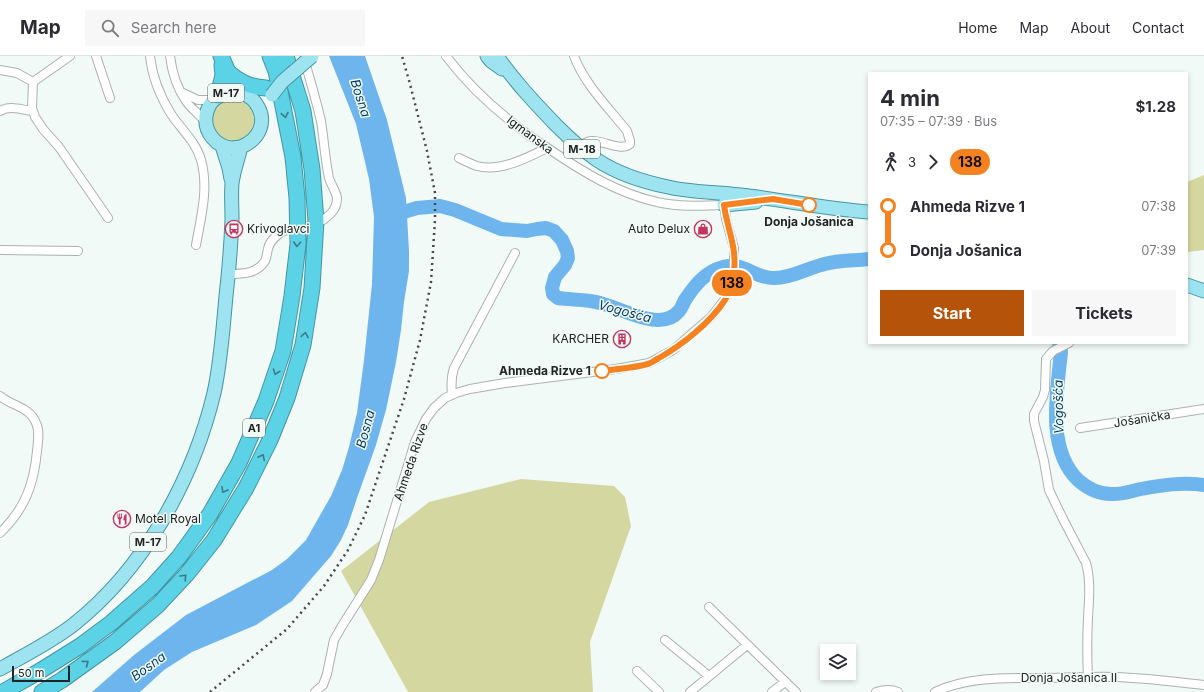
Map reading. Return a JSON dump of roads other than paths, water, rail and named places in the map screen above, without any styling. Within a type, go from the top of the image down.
[{"type":"highway","points":[[220,56],[231,79],[243,94]]},
{"type":"highway","points":[[216,98],[223,75],[220,56]]},
{"type":"highway","name":"A1","points":[[3,692],[80,646],[111,623],[152,587],[179,557],[210,514],[239,463],[266,401],[283,351],[292,296],[298,244],[297,198],[293,157],[276,72],[270,56]]},
{"type":"highway","name":"A1","points":[[42,692],[62,680],[115,642],[158,605],[187,574],[214,540],[246,488],[270,440],[287,398],[303,345],[312,288],[316,221],[312,169],[303,111],[286,56]]},
{"type":"highway","points":[[227,71],[241,82],[250,86],[269,90]]},
{"type":"main road","name":"M-17","points":[[232,184],[222,146],[210,136],[207,129],[205,122],[209,107],[216,98],[225,93],[233,92],[254,94],[269,90],[282,82],[312,56]]},
{"type":"main road","name":"M-18","points":[[487,56],[491,61],[509,73]]},
{"type":"main road","name":"M-18","points":[[497,56],[509,73],[540,109],[579,148],[598,161],[642,180],[724,199]]},
{"type":"main road","points":[[222,146],[232,148],[241,147],[252,141],[259,131],[262,123],[261,115],[269,90]]},
{"type":"main road","name":"M-17","points":[[243,94],[253,100],[261,115]]},
{"type":"main road","name":"M-17","points":[[0,669],[48,641],[72,625],[94,607],[133,565],[157,529],[185,479],[205,426],[214,392],[220,359],[232,218],[232,184],[241,147]]},
{"type":"main road","points":[[724,199],[773,199],[814,206],[868,212]]},
{"type":"main road","points":[[1188,285],[1204,291]]},
{"type":"street","points":[[33,82],[70,56]]},
{"type":"street","points":[[96,56],[110,98]]},
{"type":"street","points":[[150,56],[155,82],[171,113],[194,144],[201,158],[204,171],[205,195],[196,245]]},
{"type":"street","points":[[170,56],[176,84],[186,101],[205,122]]},
{"type":"street","points":[[303,56],[320,121],[330,179],[337,198],[336,207],[332,214],[323,220]]},
{"type":"street","name":"Igmanska","points":[[446,56],[471,85],[494,107],[530,137],[594,178],[628,194],[659,202],[682,205],[724,199]]},
{"type":"street","points":[[574,56],[579,69],[587,82],[627,131],[630,141],[630,144],[626,147],[597,141],[586,142],[579,148]]},
{"type":"street","points":[[0,70],[17,73],[33,82]]},
{"type":"street","points":[[33,82],[32,108],[35,117],[43,129],[59,147],[108,218]]},
{"type":"street","points":[[181,92],[198,100],[216,98]]},
{"type":"street","points":[[0,111],[7,108],[15,108],[33,111]]},
{"type":"street","points":[[459,158],[478,166],[500,166],[519,161],[547,148]]},
{"type":"street","name":"Ahmeda Rizve","points":[[315,692],[323,685],[327,674],[334,640],[371,580],[379,560],[415,442],[426,419],[434,408],[445,398],[470,389],[649,363],[673,350],[711,317],[725,299],[731,285],[735,258],[734,248],[726,219],[724,199]]},
{"type":"street","points":[[228,274],[244,274],[260,268],[266,260],[268,247],[272,240],[279,234]]},
{"type":"street","points":[[0,250],[78,251]]},
{"type":"street","points":[[452,395],[451,382],[454,368],[515,253]]},
{"type":"street","points":[[1067,344],[1052,351],[1046,359],[1045,390],[1043,398],[1034,414],[1034,421],[1044,461],[1049,490],[1086,563],[1088,570],[1088,676]]},
{"type":"street","points":[[0,396],[30,413],[36,423],[39,438],[34,472],[28,493],[22,507],[15,517],[0,533]]},
{"type":"street","name":"Jošanička","points":[[1080,428],[1204,409]]},
{"type":"street","points":[[709,607],[796,692]]},
{"type":"street","points":[[665,640],[709,676]]},
{"type":"street","points":[[690,692],[747,645]]},
{"type":"street","points":[[637,671],[659,692]]},
{"type":"street","name":"Donja Jošanica II","points":[[935,692],[963,683],[991,679],[1088,676],[1150,679],[1204,685]]},
{"type":"street","points":[[772,692],[785,682]]},
{"type":"street","points":[[876,692],[890,690],[898,692]]},
{"type":"water","name":"Bosna","points":[[329,56],[365,56],[387,120],[406,198],[409,251],[409,271],[401,330],[386,410],[376,445],[348,525],[331,556],[292,601],[256,625],[192,652],[164,670],[140,692],[92,692],[134,655],[186,615],[272,570],[287,559],[306,540],[331,496],[342,470],[357,413],[364,360],[372,284],[374,217],[369,179],[356,124]]},
{"type":"waterway","name":"Vogošća","points":[[390,218],[417,208],[440,206],[455,210],[501,229],[527,231],[546,228],[554,231],[562,240],[567,251],[568,258],[565,265],[555,277],[552,288],[553,294],[558,298],[595,302],[641,317],[662,320],[671,317],[680,310],[684,301],[701,280],[711,272],[723,267],[736,266],[768,278],[781,278],[827,263],[868,259]]},
{"type":"waterway","name":"Vogošća","points":[[1059,344],[1061,352],[1056,402],[1058,436],[1061,453],[1068,467],[1078,480],[1085,486],[1097,492],[1106,494],[1122,493],[1172,484],[1204,485]]},
{"type":"tunnel","points":[[279,234],[318,222]]},
{"type":"railway","points":[[210,692],[287,629],[324,586],[348,550],[365,515],[404,399],[420,340],[431,282],[435,220],[435,193],[427,151],[402,56]]},
{"type":"place","name":"Donja Jošanica","points":[[809,205]]},
{"type":"place","name":"Krivoglavci","points":[[234,229]]},
{"type":"place","name":"Auto Delux","points":[[703,229]]},
{"type":"place","name":"KARCHER","points":[[622,339]]},
{"type":"place","name":"Ahmeda Rizve 1","points":[[602,371]]},
{"type":"place","name":"Motel Royal","points":[[122,519]]}]
